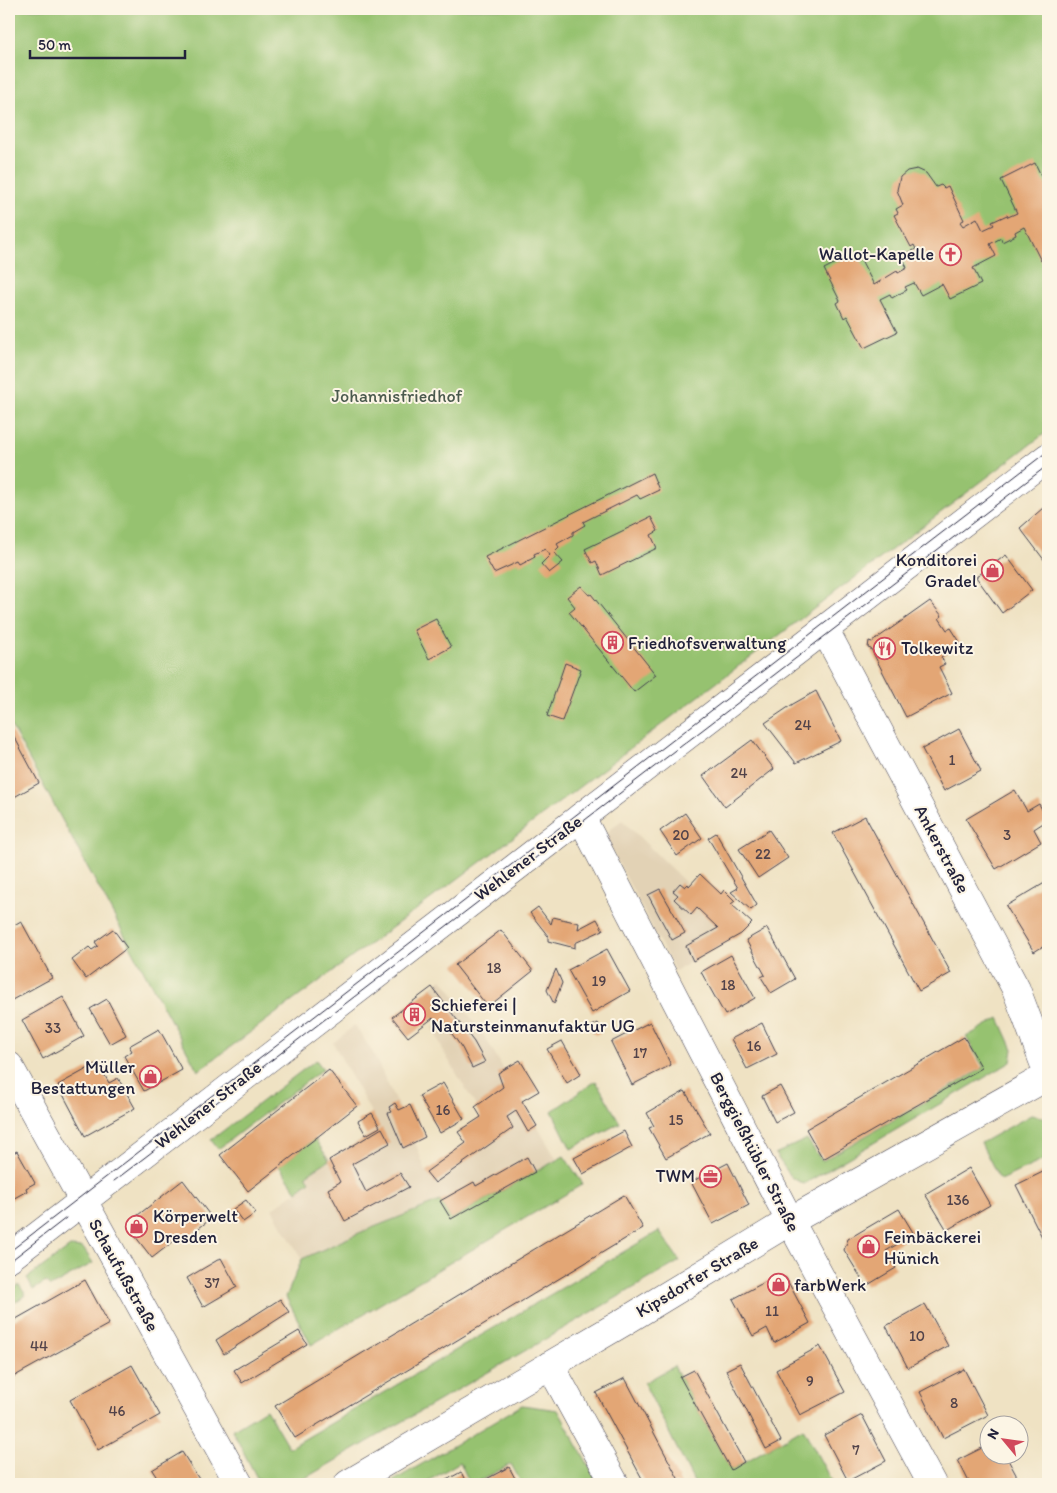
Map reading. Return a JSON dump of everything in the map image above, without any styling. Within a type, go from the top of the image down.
[{"type":"street","name":"Wehlener Straße","points":[[9,1258],[1048,457]]},
{"type":"street","name":"Ankerstraße","points":[[825,630],[1016,990],[1048,1075]]},
{"type":"street","name":"Berggießhübler Straße","points":[[581,817],[790,1221],[932,1484]]},
{"type":"street","name":"Schaufußstraße","points":[[9,1066],[239,1484]]},
{"type":"street","name":"Kipsdorfer Straße","points":[[348,1484],[790,1221],[1048,1075]]},
{"type":"street","points":[[550,1365],[615,1484]]},
{"type":"shaded area","points":[[622,820],[741,934],[675,971],[607,841],[610,829]]},
{"type":"shaded area","points":[[442,979],[483,1034],[557,1160],[451,1219],[440,1201],[359,1233],[302,1259],[272,1209],[310,1182],[306,1176],[379,1127],[333,1043],[355,1025],[373,1053],[415,1142],[426,1172],[489,1128],[445,1054],[433,1028],[437,1024],[433,1018],[438,1014],[422,994]]},
{"type":"green space","name":"Johannisfriedhof","points":[[9,9],[1048,9],[1048,431],[482,861],[198,1071],[9,722]]},
{"type":"green space","points":[[999,1018],[1013,1049],[1011,1062],[804,1184],[792,1178],[775,1154],[807,1139],[822,1161],[984,1068],[966,1037]]},
{"type":"green space","points":[[316,1060],[323,1069],[218,1149],[211,1140]]},
{"type":"green space","points":[[596,1081],[620,1123],[571,1149],[552,1111]]},
{"type":"green space","points":[[1031,1115],[1048,1118],[1048,1158],[1000,1180],[981,1143]]},
{"type":"green space","points":[[315,1139],[329,1160],[306,1175],[310,1181],[297,1191],[279,1166]]},
{"type":"green space","points":[[564,1156],[583,1184],[311,1345],[286,1297],[302,1259],[359,1233],[440,1201],[451,1219]]},
{"type":"green space","points":[[659,1231],[680,1261],[295,1484],[277,1484],[257,1478],[232,1430],[266,1409],[289,1448]]},
{"type":"green space","points":[[70,1247],[83,1248],[93,1263],[50,1287],[46,1282],[33,1290],[27,1278]]},
{"type":"green space","points":[[19,1285],[26,1295],[9,1306],[9,1292]]},
{"type":"green space","points":[[674,1366],[731,1470],[803,1428],[833,1484],[695,1484],[644,1383]]},
{"type":"green space","points":[[522,1405],[558,1410],[599,1484],[522,1484],[511,1464],[474,1484],[470,1484],[460,1462],[423,1484],[388,1484]]},
{"type":"building","name":"Wallot-Kapelle","points":[[1035,163],[1048,190],[1048,258],[1041,261],[1024,227],[1015,232],[1016,235],[1002,242],[1001,238],[990,244],[996,256],[973,268],[981,284],[950,299],[942,284],[921,295],[914,283],[905,287],[907,290],[892,298],[890,294],[880,299],[897,332],[864,348],[847,316],[844,318],[837,303],[840,301],[824,269],[857,252],[874,285],[897,271],[898,273],[907,268],[902,256],[916,249],[914,245],[911,247],[894,215],[898,213],[896,209],[903,205],[897,190],[900,177],[907,171],[917,169],[926,173],[936,187],[941,185],[944,188],[948,186],[964,220],[960,222],[963,226],[977,218],[983,230],[994,225],[992,222],[1007,215],[1008,217],[1017,213],[1001,180]]},
{"type":"building","points":[[652,473],[659,490],[640,499],[637,495],[583,522],[585,525],[573,532],[573,535],[557,544],[559,547],[554,552],[563,562],[549,573],[541,564],[550,555],[545,549],[534,554],[535,557],[520,565],[518,562],[494,573],[485,557]]},
{"type":"building","points":[[1043,508],[1048,514],[1048,565],[1020,528]]},
{"type":"building","points":[[651,517],[658,531],[651,535],[657,548],[602,575],[596,561],[592,563],[585,549]]},
{"type":"building","points":[[1006,555],[1032,590],[1002,613],[976,577]]},
{"type":"building","name":"Friedhofsverwaltung","points":[[581,586],[589,595],[591,594],[656,675],[634,692],[569,612],[575,607],[567,597]]},
{"type":"building","points":[[930,601],[942,616],[939,618],[947,630],[951,628],[960,642],[941,657],[945,664],[939,667],[952,693],[906,717],[871,649],[868,648],[869,641],[872,642]]},
{"type":"building","points":[[436,619],[451,647],[429,659],[414,630]]},
{"type":"building","points":[[565,663],[581,669],[562,721],[547,716]]},
{"type":"building","points":[[816,691],[841,741],[796,763],[765,723]]},
{"type":"building","points":[[9,727],[39,783],[9,800]]},
{"type":"building","points":[[959,729],[981,771],[944,791],[922,749]]},
{"type":"building","points":[[752,740],[774,769],[725,807],[703,776]]},
{"type":"building","points":[[1015,790],[1027,811],[1039,804],[1048,820],[1034,829],[1041,842],[996,869],[966,819]]},
{"type":"building","points":[[685,813],[702,838],[677,856],[660,831]]},
{"type":"building","points":[[865,816],[951,973],[919,991],[833,833]]},
{"type":"building","points":[[769,830],[788,858],[758,878],[739,849]]},
{"type":"building","points":[[716,833],[757,905],[751,910],[731,892],[738,888],[708,838]]},
{"type":"building","points":[[700,874],[721,894],[724,890],[735,901],[731,904],[752,923],[741,934],[693,961],[686,946],[718,928],[697,908],[691,915],[674,899],[678,895],[673,891],[680,883],[685,887],[688,884],[689,886]]},
{"type":"building","points":[[1048,881],[1048,943],[1034,952],[1006,906]]},
{"type":"building","points":[[660,889],[685,933],[672,940],[648,895]]},
{"type":"building","points":[[538,907],[551,924],[553,917],[579,923],[578,929],[597,919],[603,930],[575,943],[575,948],[548,941],[548,936],[530,913]]},
{"type":"building","points":[[21,921],[52,978],[12,1000],[9,995],[9,928]]},
{"type":"building","points":[[767,928],[795,979],[771,993],[761,977],[765,975],[746,940]]},
{"type":"building","points":[[113,929],[127,948],[86,979],[72,960],[89,947],[92,950],[98,946],[95,942]]},
{"type":"building","points":[[501,930],[533,971],[488,1007],[455,965]]},
{"type":"building","points":[[607,949],[630,991],[592,1013],[568,970]]},
{"type":"building","points":[[731,955],[755,998],[725,1015],[701,972]]},
{"type":"building","points":[[556,969],[562,983],[554,1004],[547,990]]},
{"type":"building","points":[[432,987],[474,1042],[485,1062],[472,1068],[462,1048],[445,1024],[438,1024],[433,1018],[408,1037],[392,1017]]},
{"type":"building","points":[[63,997],[84,1036],[43,1059],[22,1020]]},
{"type":"building","points":[[107,999],[126,1035],[110,1044],[90,1009]]},
{"type":"building","points":[[650,1022],[671,1065],[632,1085],[611,1042]]},
{"type":"building","points":[[598,1023],[602,1031],[595,1035],[590,1027]]},
{"type":"building","points":[[762,1023],[777,1054],[747,1069],[731,1039]]},
{"type":"building","points":[[159,1029],[182,1070],[144,1091],[124,1056],[132,1051],[129,1046]]},
{"type":"building","points":[[964,1037],[982,1068],[823,1159],[806,1129]]},
{"type":"building","points":[[562,1041],[581,1074],[567,1083],[547,1049]]},
{"type":"building","points":[[520,1060],[539,1091],[522,1101],[537,1126],[528,1132],[516,1111],[507,1117],[513,1128],[435,1183],[426,1172],[466,1143],[458,1132],[481,1117],[475,1107],[503,1087],[498,1073]]},
{"type":"building","points":[[98,1063],[109,1083],[118,1078],[135,1108],[85,1136],[58,1085]]},
{"type":"building","points":[[329,1070],[357,1106],[248,1191],[220,1155]]},
{"type":"building","points":[[443,1083],[464,1119],[440,1133],[419,1096]]},
{"type":"building","points":[[780,1086],[794,1112],[775,1122],[762,1096]]},
{"type":"building","points":[[685,1091],[710,1133],[666,1158],[649,1128],[654,1126],[647,1113]]},
{"type":"building","points":[[395,1103],[399,1110],[410,1105],[425,1137],[403,1148],[388,1113],[392,1112],[389,1107]]},
{"type":"building","points":[[372,1113],[380,1127],[366,1135],[358,1121]]},
{"type":"building","points":[[382,1128],[390,1143],[352,1164],[366,1192],[400,1173],[409,1187],[345,1221],[328,1189],[340,1182],[329,1160]]},
{"type":"building","points":[[624,1131],[632,1147],[583,1174],[574,1158]]},
{"type":"building","points":[[17,1151],[35,1183],[26,1188],[27,1191],[9,1201],[9,1155]]},
{"type":"building","points":[[527,1157],[535,1172],[451,1219],[440,1201],[474,1182],[476,1186]]},
{"type":"building","points":[[728,1163],[749,1205],[713,1224],[691,1182]]},
{"type":"building","points":[[969,1168],[990,1205],[947,1230],[925,1194]]},
{"type":"building","points":[[1047,1170],[1048,1173],[1048,1249],[1016,1185]]},
{"type":"building","points":[[183,1180],[212,1218],[186,1238],[183,1234],[152,1258],[128,1227],[129,1222]]},
{"type":"building","points":[[624,1195],[643,1228],[295,1438],[275,1406]]},
{"type":"building","points":[[246,1200],[256,1213],[243,1222],[233,1209]]},
{"type":"building","points":[[899,1209],[914,1234],[886,1251],[896,1268],[866,1286],[844,1250],[848,1239]]},
{"type":"building","points":[[221,1258],[237,1287],[203,1307],[187,1278]]},
{"type":"building","points":[[776,1276],[786,1278],[810,1323],[774,1343],[767,1328],[753,1336],[733,1299]]},
{"type":"building","points":[[85,1280],[109,1324],[13,1377],[9,1369],[9,1323]]},
{"type":"building","points":[[280,1299],[289,1312],[224,1354],[216,1340]]},
{"type":"building","points":[[925,1304],[948,1346],[908,1368],[886,1326]]},
{"type":"building","points":[[299,1331],[307,1344],[242,1383],[234,1370]]},
{"type":"building","points":[[820,1346],[845,1392],[800,1415],[776,1370]]},
{"type":"building","points":[[740,1363],[781,1441],[766,1449],[726,1370]]},
{"type":"building","points":[[132,1365],[160,1415],[98,1450],[70,1400]]},
{"type":"building","points":[[964,1369],[988,1415],[980,1416],[980,1419],[943,1438],[920,1392]]},
{"type":"building","points":[[694,1370],[744,1462],[731,1470],[680,1377]]},
{"type":"building","points":[[625,1378],[681,1484],[645,1484],[596,1393]]},
{"type":"building","points":[[862,1415],[886,1461],[848,1481],[824,1435]]},
{"type":"building","points":[[980,1449],[980,1466],[1011,1466],[1021,1484],[970,1484],[958,1460]]},
{"type":"building","points":[[182,1452],[202,1484],[161,1484],[152,1470]]},
{"type":"building","points":[[509,1467],[518,1484],[477,1484]]},
{"type":"building","points":[[461,1472],[467,1484],[439,1484]]},
{"type":"tram line","points":[[9,1252],[1048,451]]},
{"type":"tram line","points":[[114,1181],[1048,465]]},
{"type":"tram line","points":[[9,1262],[66,1218]]},
{"type":"place","name":"Wallot-Kapelle","points":[[950,254]]},
{"type":"place","name":"Konditorei Gradel","points":[[993,570]]},
{"type":"place","name":"Friedhofsverwaltung","points":[[612,643]]},
{"type":"place","name":"Tolkewitz","points":[[885,648]]},
{"type":"place","name":"Schieferei | Natursteinmanufaktur UG","points":[[415,1015]]},
{"type":"place","name":"Müller Bestattungen","points":[[151,1077]]},
{"type":"place","name":"TWM","points":[[711,1176]]},
{"type":"place","name":"Körperwelt Dresden","points":[[137,1226]]},
{"type":"place","name":"Feinbäckerei Hünich","points":[[868,1247]]},
{"type":"place","name":"farbWerk","points":[[778,1285]]}]
